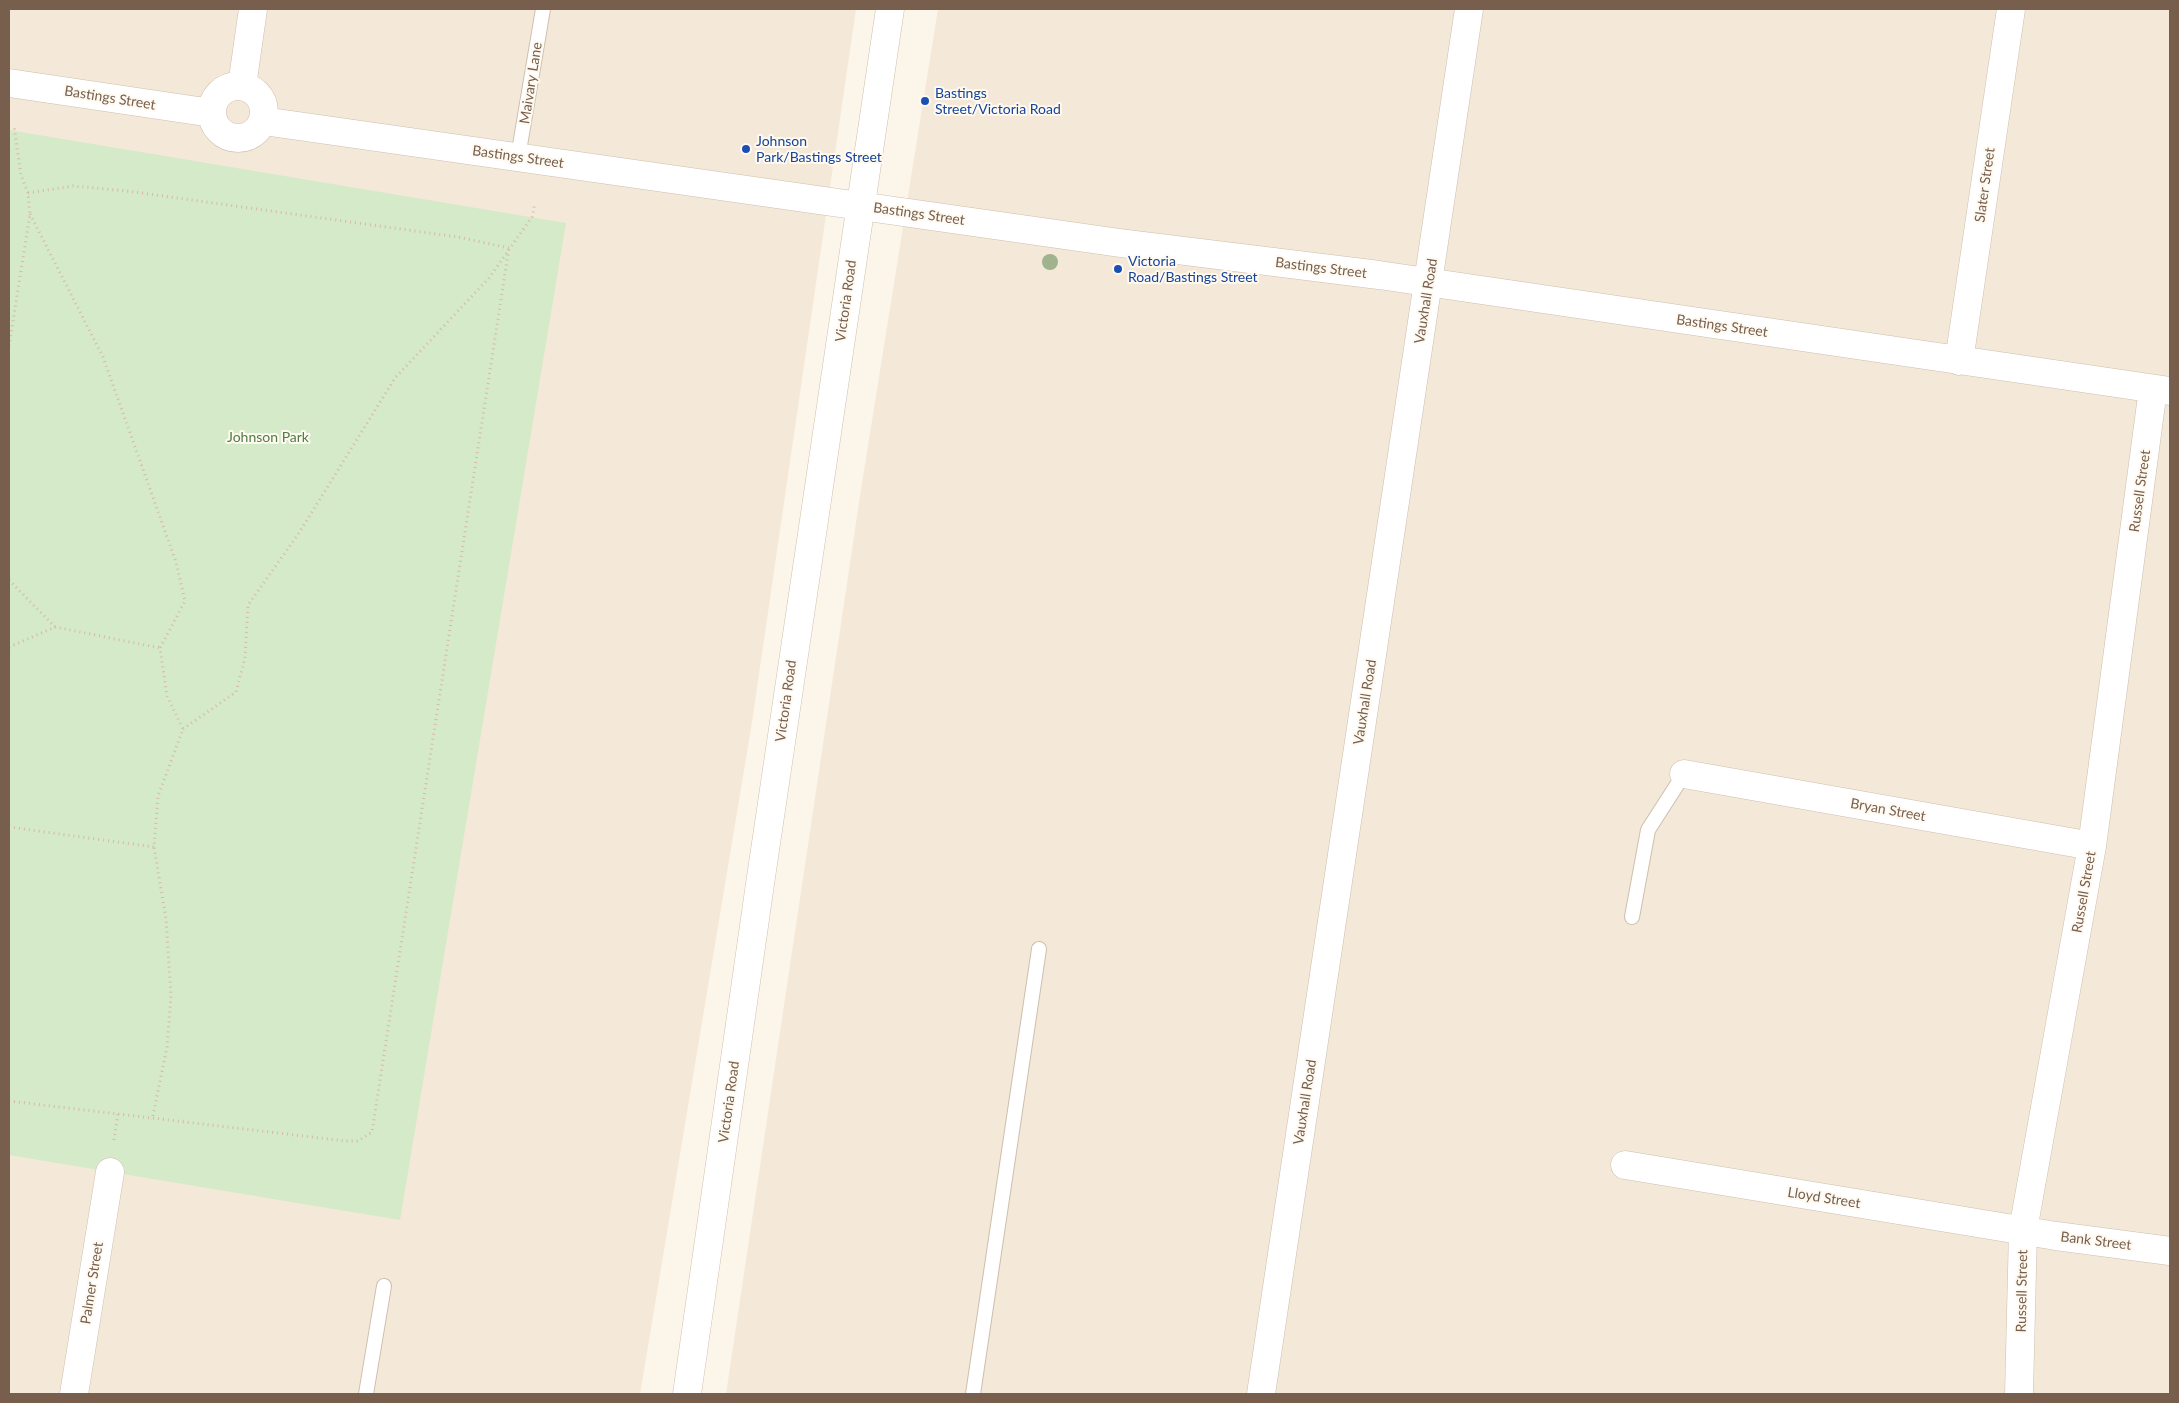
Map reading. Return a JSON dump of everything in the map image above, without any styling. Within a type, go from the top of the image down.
[{"type":"street","points":[[242,86],[253,9]]},
{"type":"street","name":"Victoria Road","points":[[687,1394],[761,877],[890,9]]},
{"type":"street","name":"Vauxhall Road","points":[[1261,1394],[1469,9]]},
{"type":"street","name":"Slater Street","points":[[1959,361],[2011,9]]},
{"type":"street","name":"Bastings Street","points":[[9,83],[212,114]]},
{"type":"street","points":[[232,86],[250,88],[258,94],[264,110],[262,121],[251,135],[236,138],[227,135],[220,129],[214,122],[212,114],[217,96],[223,90],[232,86]]},
{"type":"street","name":"Bastings Street","points":[[262,121],[1120,243],[1428,282],[2162,390]]},
{"type":"street","name":"Russell Street","points":[[2019,1394],[2023,1230],[2092,846],[2162,390]]},
{"type":"street","name":"Bryan Street","points":[[1684,774],[2092,846]]},
{"type":"street","name":"Lloyd Street","points":[[1624,1166],[2023,1230]]},
{"type":"street","name":"Palmer Street","points":[[74,1394],[110,1172]]},
{"type":"street","name":"Bank Street","points":[[2023,1230],[2170,1251]]},
{"type":"lane","name":"Maivary Lane","points":[[518,158],[543,9]]},
{"type":"lane","points":[[1632,917],[1648,830],[1684,774]]},
{"type":"lane","points":[[973,1394],[1039,949]]},
{"type":"lane","points":[[366,1394],[384,1286]]},
{"type":"path","points":[[9,346],[30,214],[28,193],[21,174],[14,126]]},
{"type":"path","points":[[28,193],[73,186],[127,191],[458,237],[509,248]]},
{"type":"path","points":[[152,1120],[168,1048],[171,996],[166,920],[154,847],[158,796],[183,729],[236,692],[245,658],[248,605],[299,533],[395,378],[489,278],[532,217],[535,203]]},
{"type":"path","points":[[30,214],[103,356],[176,562],[185,601],[160,648],[168,696],[183,729]]},
{"type":"path","points":[[9,1101],[152,1120],[346,1141],[358,1141],[372,1132],[509,248]]},
{"type":"path","points":[[9,580],[55,626],[160,648]]},
{"type":"path","points":[[9,647],[55,626]]},
{"type":"path","points":[[9,827],[154,847]]},
{"type":"shaded area","points":[[9,9],[856,9],[752,722],[640,1394],[9,1394]]},
{"type":"shaded area","points":[[938,9],[2170,9],[2170,1394],[726,1394],[862,483]]},
{"type":"green space","name":"Johnson Park","points":[[9,130],[566,223],[400,1220],[9,1155]]},
{"type":"place","name":"Bastings Street/Victoria Road","points":[[925,101]]},
{"type":"place","name":"Johnson Park/Bastings Street","points":[[746,149]]},
{"type":"place","name":"Victoria Road/Bastings Street","points":[[1118,269]]}]
